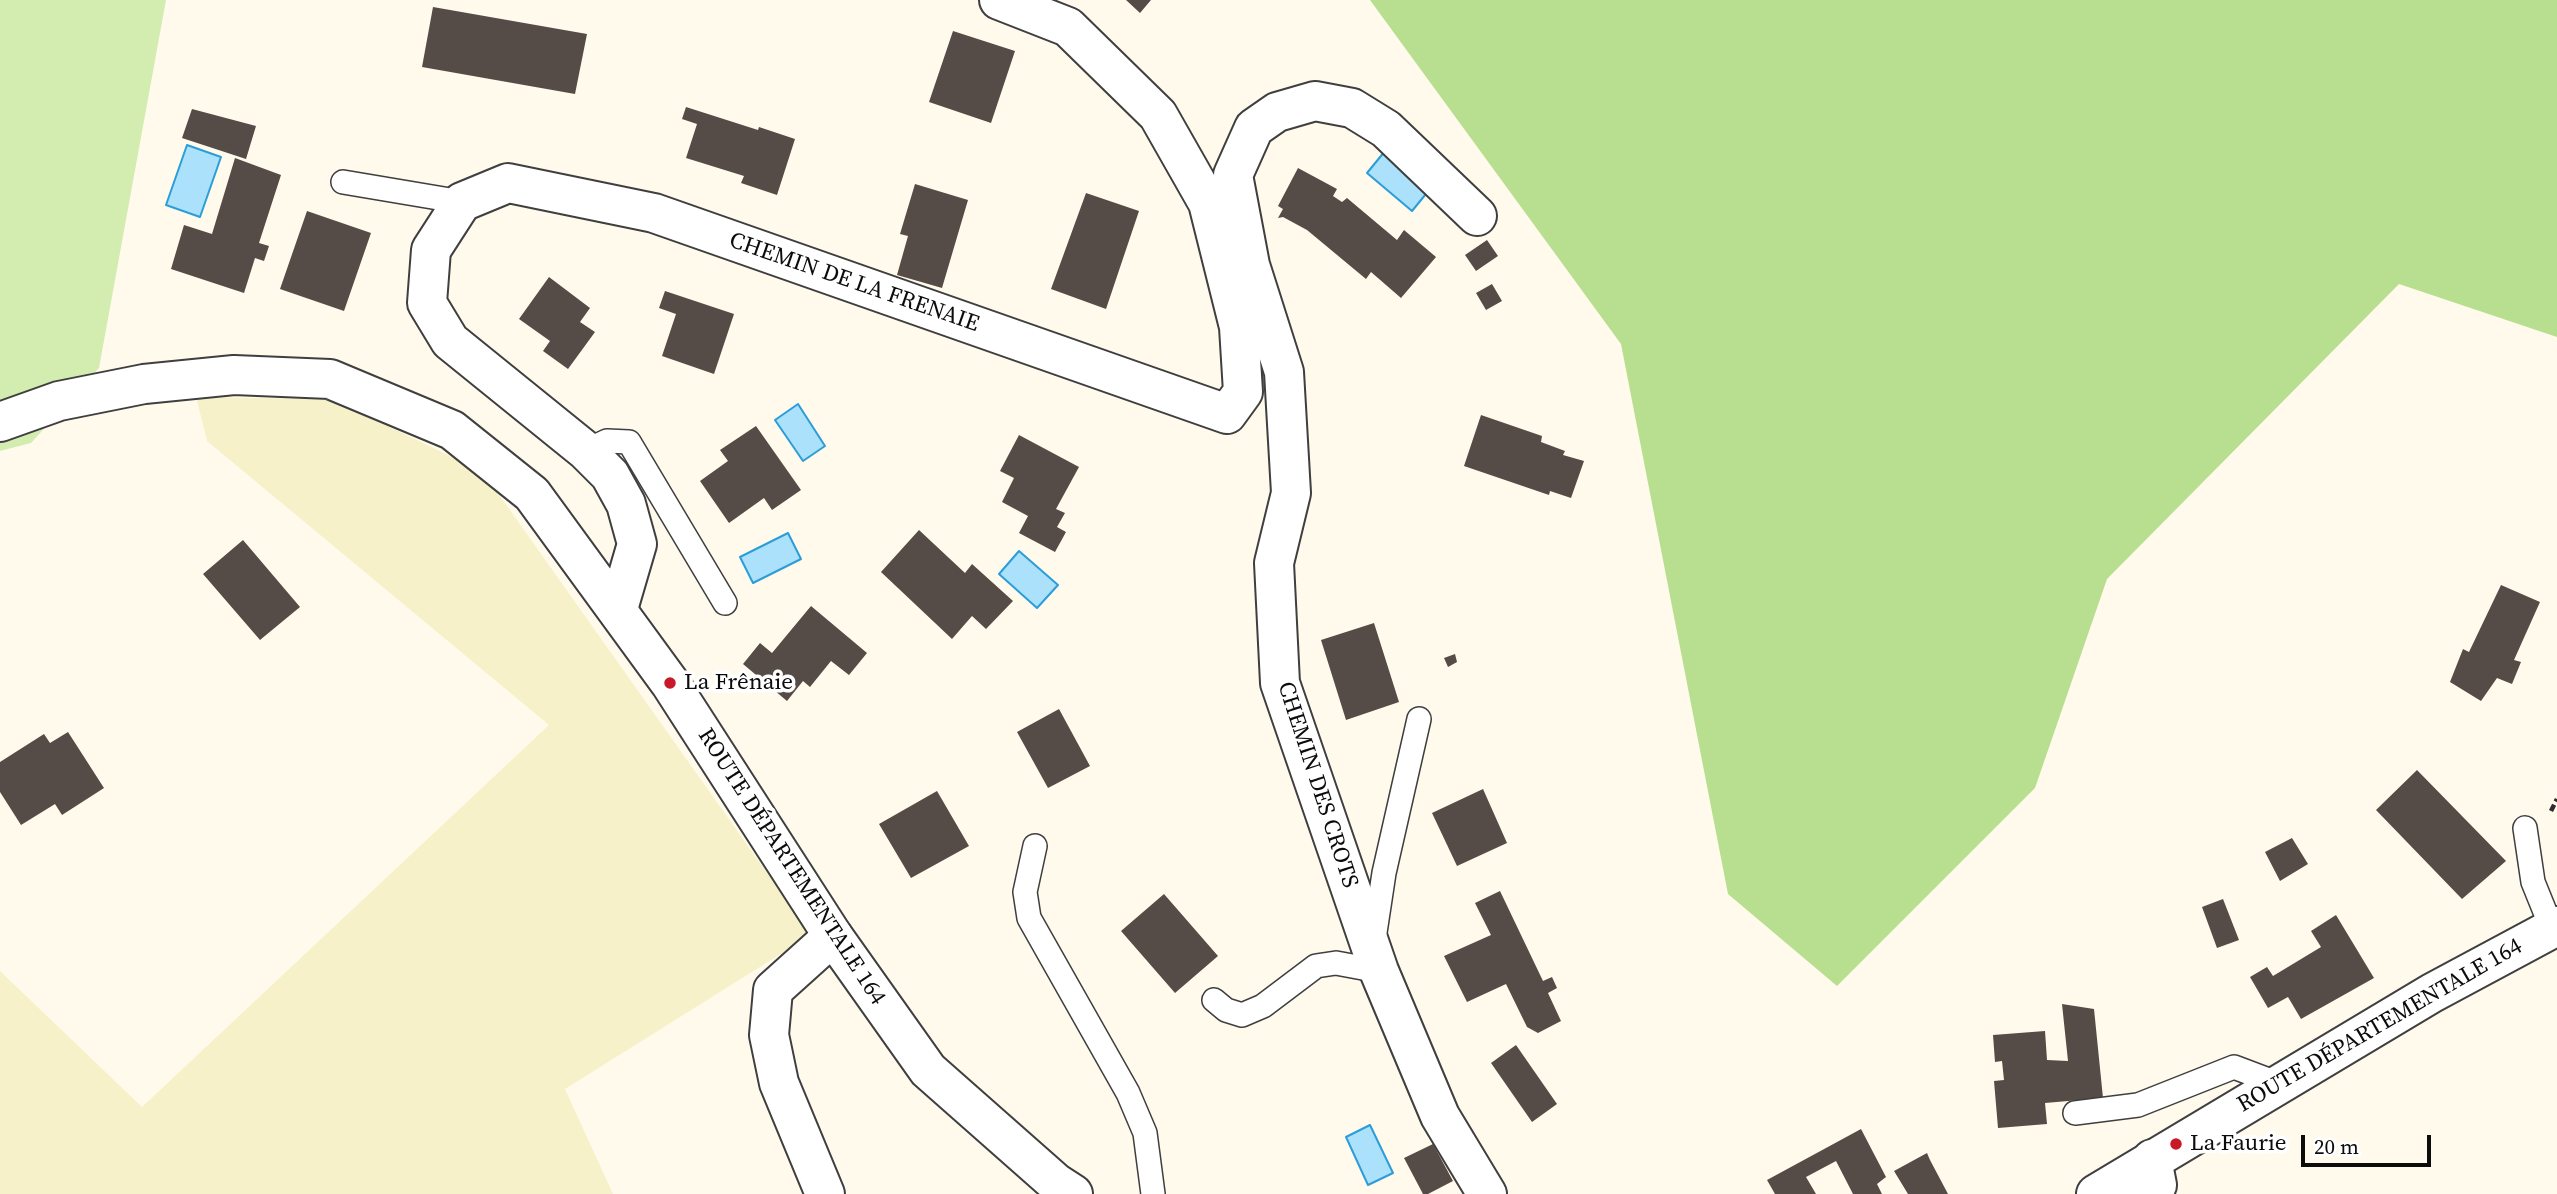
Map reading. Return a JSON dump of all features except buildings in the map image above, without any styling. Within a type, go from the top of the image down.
[{"type":"street","name":"CHEMIN DE LA FRENAIE","points":[[462,202],[508,183],[654,213],[1227,414],[1243,392],[1239,327],[1208,203],[1202,192],[1158,115],[1068,27],[999,0]]},
{"type":"street","name":"CHEMIN DES CROTS","points":[[1477,216],[1386,129],[1352,108],[1315,101],[1277,112],[1254,128],[1233,175],[1250,265],[1284,372],[1291,493],[1274,563],[1280,683],[1376,961],[1440,1116],[1487,1194]]},
{"type":"street","points":[[462,202],[431,250],[426,303],[450,341],[586,451],[610,475],[626,504],[637,544],[618,609]]},
{"type":"street","name":"ROUTE DÉPARTEMENTALE 164","points":[[0,422],[59,401],[144,384],[234,375],[330,379],[452,430],[532,494],[618,609],[670,683],[833,936],[928,1070],[1056,1183],[1073,1194]]},
{"type":"street","name":"ROUTE DÉPARTEMENTALE 164","points":[[2096,1194],[2151,1177],[2278,1084],[2432,993],[2555,929]]},
{"type":"street","points":[[825,1194],[779,1083],[769,1035],[773,990],[833,936]]},
{"type":"lane","points":[[343,182],[462,202]]},
{"type":"lane","points":[[586,451],[607,441],[629,442],[725,603]]},
{"type":"lane","points":[[1214,1000],[1226,1010],[1242,1015],[1263,1006],[1315,966],[1336,962],[1376,961],[1384,873],[1419,719]]},
{"type":"lane","points":[[2525,828],[2533,882],[2555,929]]},
{"type":"lane","points":[[1035,846],[1025,892],[1029,918],[1128,1093],[1144,1133],[1153,1194]]},
{"type":"lane","points":[[2075,1113],[2138,1105],[2234,1067],[2278,1084]]},
{"type":"shaded area","points":[[196,397],[332,399],[483,472],[811,935],[565,1089],[613,1194],[0,1194],[0,971],[142,1107],[549,725],[207,441]]},
{"type":"green space","points":[[0,0],[166,0],[99,368],[31,443],[0,451]]},
{"type":"green space","points":[[1370,0],[2557,0],[2557,337],[2399,284],[2107,579],[2035,788],[1837,986],[1728,894],[1621,344]]},
{"type":"water","points":[[187,145],[221,157],[200,217],[166,205]]},
{"type":"water","points":[[1385,151],[1430,189],[1412,211],[1367,173]]},
{"type":"water","points":[[798,404],[825,446],[803,461],[775,420]]},
{"type":"water","points":[[788,533],[801,559],[753,583],[740,557]]},
{"type":"water","points":[[1019,551],[1058,585],[1037,608],[999,574]]},
{"type":"water","points":[[1370,1125],[1393,1173],[1368,1185],[1346,1137]]},
{"type":"place","name":"La Frênaie","points":[[670,683]]},
{"type":"place","name":"La Faurie","points":[[2176,1144]]}]
